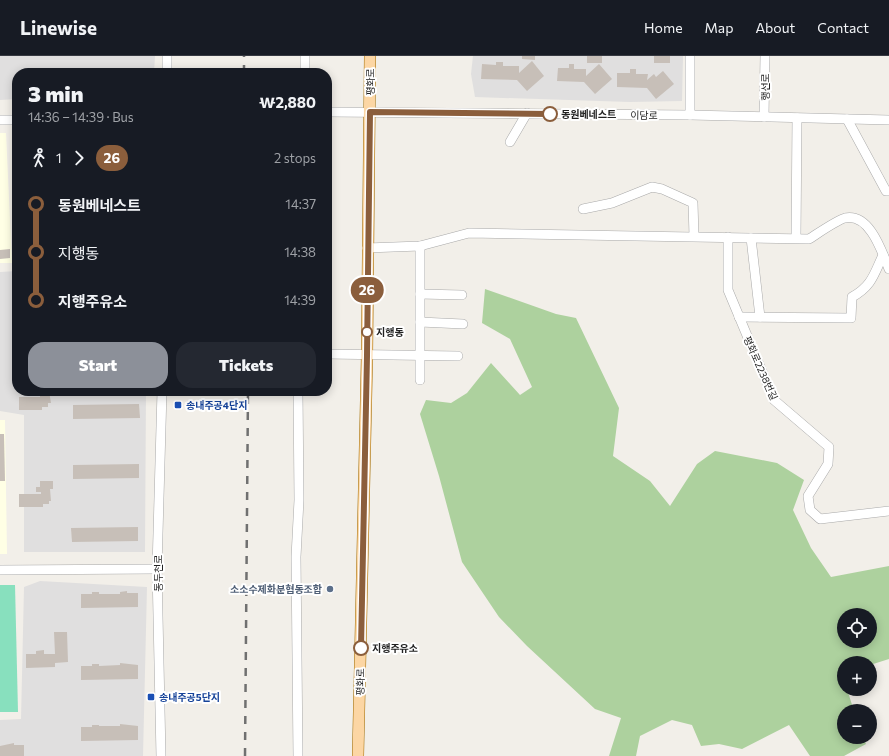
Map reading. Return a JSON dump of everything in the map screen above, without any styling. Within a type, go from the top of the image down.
[{"type":"main road","name":"평화로","points":[[358,756],[367,356],[370,56]]},
{"type":"street","points":[[167,56],[167,68]]},
{"type":"street","points":[[305,56],[305,68]]},
{"type":"street","points":[[690,56],[690,115]]},
{"type":"street","name":"행선로","points":[[764,117],[765,56]]},
{"type":"street","name":"이담로","points":[[332,112],[690,115],[889,120]]},
{"type":"street","points":[[510,142],[527,113]]},
{"type":"street","points":[[796,238],[797,118]]},
{"type":"street","points":[[847,119],[886,191],[889,191]]},
{"type":"street","points":[[0,120],[12,120]]},
{"type":"street","points":[[583,209],[612,203],[652,187],[662,189],[693,203],[694,236]]},
{"type":"street","points":[[367,248],[420,246],[469,233],[809,238],[845,218],[860,221],[874,234],[889,269]]},
{"type":"street","name":"평화로2238번길","points":[[728,237],[728,290],[774,400],[829,448],[828,464],[808,496],[810,510],[820,519],[889,511]]},
{"type":"street","points":[[751,238],[760,318]]},
{"type":"street","points":[[420,246],[420,380]]},
{"type":"street","points":[[739,317],[850,318],[852,297],[870,284],[883,255]]},
{"type":"street","points":[[420,294],[462,296]]},
{"type":"street","points":[[420,322],[463,324]]},
{"type":"street","points":[[332,354],[367,356],[458,356]]},
{"type":"street","name":"동두천로","points":[[160,756],[157,569],[162,396]]},
{"type":"street","points":[[298,396],[299,500],[296,557],[298,756]]},
{"type":"street","points":[[0,570],[157,569]]},
{"type":"shaded area","points":[[0,56],[155,56],[154,68],[12,68],[12,99],[0,100]]},
{"type":"shaded area","points":[[473,56],[683,56],[682,101],[630,102],[475,97],[471,74]]},
{"type":"shaded area","points":[[0,133],[6,133],[12,263],[0,263]]},
{"type":"shaded area","points":[[12,271],[12,396],[146,396],[145,552],[24,552],[24,415],[0,411],[0,272]]},
{"type":"shaded area","points":[[0,420],[5,420],[7,554],[0,554]]},
{"type":"shaded area","points":[[40,581],[147,587],[143,756],[0,756],[0,720],[21,719],[24,587]]},
{"type":"green space","points":[[485,289],[556,314],[576,318],[619,408],[613,456],[650,481],[670,506],[697,464],[715,451],[777,463],[804,480],[793,510],[811,548],[831,577],[889,566],[889,659],[877,663],[877,656],[837,656],[837,696],[849,696],[852,704],[837,704],[837,744],[866,744],[844,756],[810,756],[789,725],[742,749],[719,744],[701,746],[692,725],[672,720],[640,736],[636,756],[609,756],[621,718],[595,709],[527,646],[499,617],[462,562],[439,476],[420,414],[426,400],[451,403],[467,393],[491,363],[520,395],[532,387],[510,339],[482,323]]},
{"type":"green space","points":[[0,585],[15,585],[18,712],[0,712]]},
{"type":"building","points":[[522,56],[535,56],[535,60],[522,59]]},
{"type":"building","points":[[587,56],[602,56],[602,63],[587,63]]},
{"type":"building","points":[[654,56],[670,56],[670,63],[654,63]]},
{"type":"building","points":[[532,61],[544,76],[527,91],[517,80],[481,79],[482,64],[496,65],[496,62],[503,62],[503,66],[519,66],[519,73]]},
{"type":"building","points":[[569,64],[574,64],[574,69],[586,69],[586,76],[599,64],[612,79],[595,94],[584,82],[557,81],[558,68],[569,68]]},
{"type":"building","points":[[630,69],[636,69],[636,74],[648,74],[647,80],[654,74],[656,77],[663,71],[674,84],[656,99],[647,88],[617,87],[617,73],[630,73]]},
{"type":"building","points":[[10,249],[10,258],[0,259],[0,250]]},
{"type":"building","points":[[50,396],[51,403],[48,403],[48,407],[42,407],[42,410],[19,410],[19,397]]},
{"type":"building","points":[[139,404],[140,418],[73,419],[73,405]]},
{"type":"building","points":[[0,434],[4,434],[5,481],[0,481]]},
{"type":"building","points":[[139,464],[139,478],[73,479],[73,465]]},
{"type":"building","points":[[40,481],[53,481],[53,489],[50,489],[51,501],[49,501],[49,504],[43,504],[43,507],[19,507],[19,494],[41,494],[41,492],[36,492],[36,487],[40,487]]},
{"type":"building","points":[[138,527],[138,541],[72,542],[71,528]]},
{"type":"building","points":[[127,591],[127,593],[138,593],[138,607],[81,608],[81,594],[92,594],[92,592],[99,592],[99,594],[120,594],[120,592]]},
{"type":"building","points":[[54,632],[67,632],[68,662],[55,663],[55,667],[26,668],[26,654],[36,654],[36,651],[44,650],[44,654],[55,654]]},
{"type":"building","points":[[120,663],[138,665],[138,679],[81,680],[81,666],[92,666],[92,664],[99,664],[99,666],[120,665]]},
{"type":"building","points":[[120,724],[138,726],[138,740],[81,741],[81,727],[92,727],[92,725],[120,726]]},
{"type":"building","points":[[14,743],[14,745],[24,745],[24,756],[0,756],[0,746]]},
{"type":"railway","points":[[244,56],[244,68]]},
{"type":"railway","points":[[245,756],[248,396]]},
{"type":"bus line","name":"26","points":[[361,648],[370,112],[550,114]]},
{"type":"place","name":"동원베네스트","points":[[550,114]]},
{"type":"place","name":"지행동","points":[[367,332]]},
{"type":"place","name":"송내주공4단지","points":[[178,405]]},
{"type":"place","name":"소소수제화분협동조합","points":[[330,589]]},
{"type":"place","name":"지행주유소","points":[[361,648]]},
{"type":"place","name":"송내주공5단지","points":[[151,697]]}]
